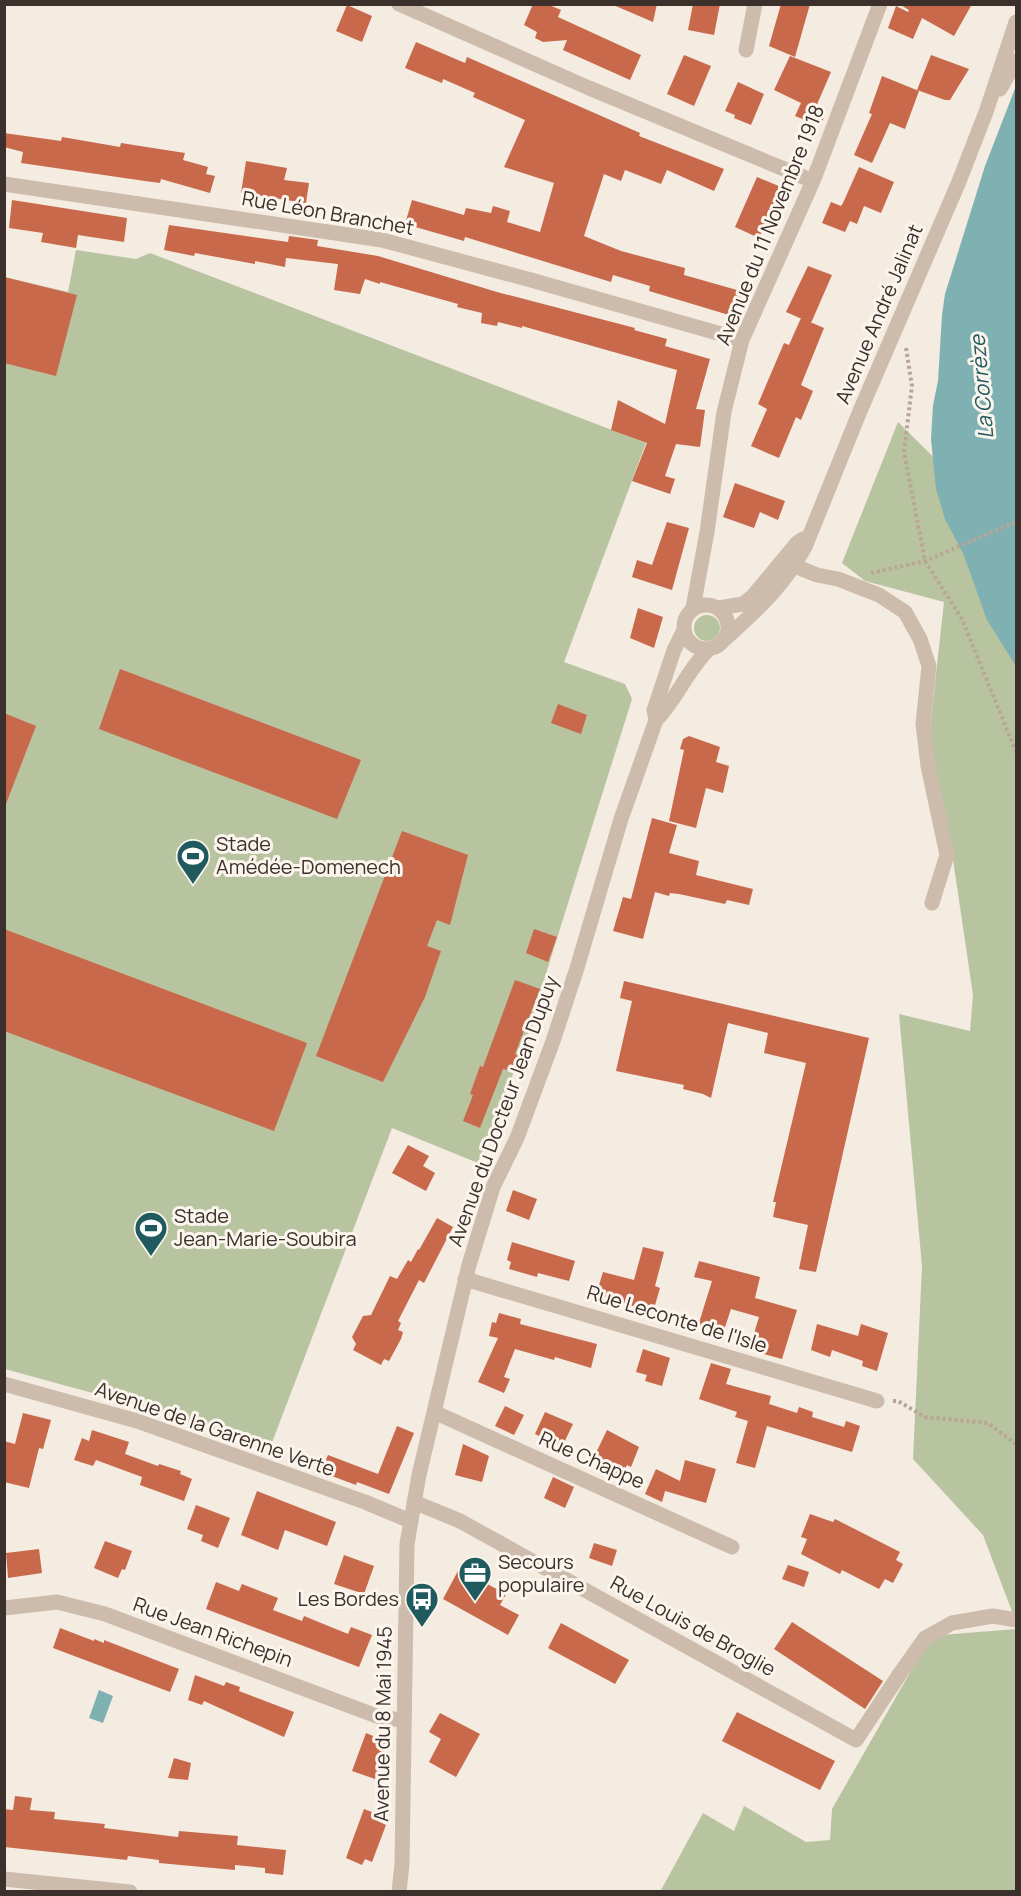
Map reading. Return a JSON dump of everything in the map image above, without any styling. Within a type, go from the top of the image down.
[{"type":"street","points":[[399,4],[589,88],[813,181]]},
{"type":"street","points":[[746,50],[755,4]]},
{"type":"street","name":"Avenue du 11 Novembre 1918","points":[[693,608],[707,532],[724,412],[742,340],[813,181],[880,4]]},
{"type":"street","name":"Avenue André Jalinat","points":[[724,640],[772,596],[795,566],[805,547],[900,316],[958,184],[1017,22]]},
{"type":"street","name":"Avenue André Jalinat","points":[[986,112],[1017,61]]},
{"type":"street","name":"Rue Léon Branchet","points":[[4,184],[382,240],[742,340]]},
{"type":"street","name":"Avenue André Jalinat","points":[[719,608],[742,604],[753,596],[797,543],[810,533]]},
{"type":"street","points":[[795,566],[879,595],[905,612],[920,639],[929,666],[923,724],[928,766],[946,855],[932,903]]},
{"type":"street","points":[[706,604],[719,608],[724,612],[729,626],[724,640],[709,649],[695,646],[686,637],[685,618],[693,608],[706,604]]},
{"type":"street","name":"Avenue du Docteur Jean Dupuy","points":[[656,720],[654,710],[674,650],[684,630]]},
{"type":"street","name":"Avenue du Docteur Jean Dupuy","points":[[410,1521],[465,1279],[493,1187],[517,1138],[553,1041],[581,957],[621,819],[656,720],[664,712],[697,660],[709,649]]},
{"type":"street","name":"Rue Leconte de l'Isle","points":[[465,1279],[877,1401]]},
{"type":"street","name":"Avenue de la Garenne Verte","points":[[4,1384],[137,1421],[365,1502],[410,1521]]},
{"type":"street","name":"Rue Chappe","points":[[434,1412],[732,1546]]},
{"type":"street","name":"Rue Louis de Broglie","points":[[414,1502],[460,1521],[856,1740],[925,1638],[952,1623],[993,1616],[1017,1620]]},
{"type":"street","name":"Avenue du 8 Mai 1945","points":[[399,1892],[402,1864],[407,1544],[410,1521]]},
{"type":"street","name":"Rue Jean Richepin","points":[[4,1608],[57,1602],[105,1614],[382,1718],[404,1720]]},
{"type":"street","points":[[4,1879],[130,1892]]},
{"type":"path","points":[[900,316],[912,386],[904,452],[926,561],[962,619],[1017,752]]},
{"type":"path","points":[[838,579],[926,561],[1017,522]]},
{"type":"path","points":[[877,1401],[898,1401],[924,1417],[988,1423],[1017,1444]]},
{"type":"green space","points":[[76,250],[136,259],[150,253],[646,443],[564,662],[625,684],[632,699],[543,983],[533,1023],[478,1163],[392,1128],[268,1453],[147,1408],[5,1369],[5,277],[68,292]]},
{"type":"green space","points":[[898,422],[994,517],[1016,596],[1016,1622],[983,1535],[913,1459],[922,1266],[899,1014],[970,1031],[973,995],[951,846],[929,738],[944,602],[865,581],[842,563]]},
{"type":"green space","points":[[707,615],[716,619],[720,628],[716,637],[707,641],[698,637],[694,628],[698,619]]},
{"type":"green space","points":[[1016,1629],[1016,1891],[660,1892],[703,1813],[734,1831],[744,1806],[806,1842],[830,1840],[832,1809],[924,1648],[941,1635]]},
{"type":"water","name":"La Corrèze","points":[[1016,86],[1016,666],[987,620],[963,553],[945,519],[936,489],[931,439],[945,294],[985,166]]},
{"type":"water","points":[[99,1690],[113,1696],[103,1723],[89,1718]]},
{"type":"building","points":[[533,4],[547,4],[561,10],[558,17],[641,55],[630,80],[563,50],[567,40],[543,42],[535,38],[537,32],[524,25]]},
{"type":"building","points":[[611,4],[657,4],[653,22]]},
{"type":"building","points":[[693,4],[720,4],[714,35],[688,30]]},
{"type":"building","points":[[781,4],[810,4],[795,57],[769,46]]},
{"type":"building","points":[[899,4],[972,4],[954,36],[922,18],[913,39],[888,28],[896,6],[908,12],[909,10]]},
{"type":"building","points":[[347,5],[372,16],[362,42],[336,31]]},
{"type":"building","points":[[416,42],[465,63],[467,57],[640,133],[639,136],[724,169],[714,191],[667,170],[661,184],[625,170],[621,181],[604,174],[584,236],[621,251],[685,268],[684,275],[744,292],[736,311],[729,315],[649,291],[650,286],[613,275],[611,282],[465,237],[464,241],[405,224],[412,200],[464,215],[466,208],[491,213],[493,206],[510,211],[507,222],[540,232],[554,183],[504,167],[525,120],[473,97],[475,93],[443,79],[442,83],[405,68]]},
{"type":"building","points":[[684,55],[711,66],[694,106],[667,94]]},
{"type":"building","points":[[931,55],[969,69],[950,100],[917,90]]},
{"type":"building","points":[[790,56],[831,72],[815,109],[826,113],[820,126],[795,116],[801,103],[774,90]]},
{"type":"building","points":[[882,76],[919,91],[905,129],[890,123],[872,163],[854,155],[872,114],[869,113]]},
{"type":"building","points":[[738,82],[764,94],[751,125],[734,118],[735,115],[725,111]]},
{"type":"building","points":[[4,133],[61,141],[62,137],[120,147],[121,143],[185,153],[183,160],[208,167],[206,174],[215,176],[210,193],[161,179],[160,183],[21,163],[23,152],[4,147]]},
{"type":"building","points":[[246,161],[287,168],[284,180],[309,183],[306,203],[241,193]]},
{"type":"building","points":[[859,167],[894,182],[881,213],[864,206],[857,224],[850,221],[845,232],[822,223],[831,202],[841,206],[843,203]]},
{"type":"building","points":[[757,177],[781,187],[759,238],[735,227]]},
{"type":"building","points":[[12,200],[127,218],[124,242],[78,235],[76,248],[41,242],[43,233],[9,228]]},
{"type":"building","points":[[169,225],[288,242],[289,236],[318,240],[317,246],[378,256],[667,339],[665,346],[710,359],[696,409],[705,410],[700,447],[676,444],[665,476],[675,479],[670,494],[632,481],[647,443],[611,430],[618,400],[665,424],[677,370],[522,326],[522,328],[498,322],[497,326],[481,323],[482,313],[380,282],[380,284],[365,279],[360,294],[334,290],[338,264],[286,258],[285,267],[164,250]]},
{"type":"building","points":[[808,266],[832,275],[811,323],[786,312]]},
{"type":"building","points":[[4,277],[77,295],[56,376],[4,363]]},
{"type":"building","points":[[801,318],[824,328],[801,385],[813,391],[801,420],[796,417],[779,458],[751,446],[767,409],[758,404],[784,343],[789,345]]},
{"type":"building","points":[[735,483],[785,501],[778,520],[760,512],[754,528],[723,517]]},
{"type":"building","points":[[667,522],[689,528],[672,590],[632,577],[637,560],[652,565]]},
{"type":"building","points":[[638,608],[663,617],[654,648],[630,638]]},
{"type":"building","points":[[120,669],[361,760],[337,819],[99,729]]},
{"type":"building","points":[[558,704],[587,715],[581,734],[551,723]]},
{"type":"building","points":[[4,713],[36,726],[6,804],[4,804]]},
{"type":"building","points":[[689,736],[720,747],[716,762],[729,766],[723,793],[706,788],[696,828],[669,821],[684,750],[680,749],[683,739]]},
{"type":"building","points":[[652,818],[677,825],[669,853],[699,861],[696,875],[753,889],[749,905],[727,900],[725,904],[679,894],[670,893],[669,896],[655,892],[643,939],[613,931],[623,897],[631,899]]},
{"type":"building","points":[[402,831],[468,855],[450,925],[437,920],[427,946],[441,951],[425,997],[383,1082],[316,1056]]},
{"type":"building","points":[[4,929],[307,1043],[274,1131],[4,1031]]},
{"type":"building","points":[[534,929],[557,937],[548,962],[526,953]]},
{"type":"building","points":[[515,980],[540,989],[515,1054],[519,1056],[513,1071],[503,1069],[480,1128],[463,1121],[473,1095],[470,1094],[480,1066],[483,1067]]},
{"type":"building","points":[[624,981],[869,1038],[816,1272],[799,1269],[808,1225],[773,1217],[776,1202],[773,1202],[806,1063],[764,1053],[768,1033],[728,1023],[711,1098],[683,1089],[684,1085],[616,1071],[632,1001],[620,998]]},
{"type":"building","points":[[408,1145],[429,1156],[423,1166],[435,1173],[426,1191],[392,1173]]},
{"type":"building","points":[[513,1190],[537,1199],[529,1220],[506,1211]]},
{"type":"building","points":[[437,1218],[453,1227],[424,1283],[419,1280],[398,1321],[401,1323],[398,1330],[403,1332],[401,1339],[389,1361],[384,1359],[381,1365],[353,1350],[356,1344],[352,1337],[363,1316],[371,1315],[390,1276],[397,1279],[408,1260],[411,1262]]},
{"type":"building","points":[[512,1242],[575,1261],[569,1281],[538,1273],[537,1277],[509,1269],[511,1262],[507,1260]]},
{"type":"building","points":[[643,1247],[664,1252],[655,1286],[660,1288],[653,1312],[596,1295],[603,1272],[634,1280]]},
{"type":"building","points":[[699,1261],[760,1277],[755,1298],[797,1310],[782,1359],[749,1350],[759,1317],[731,1309],[723,1333],[698,1326],[712,1281],[694,1277]]},
{"type":"building","points":[[499,1313],[521,1319],[520,1324],[597,1344],[591,1368],[555,1357],[554,1360],[515,1349],[504,1377],[510,1379],[504,1393],[478,1382],[498,1338],[489,1336],[492,1322],[496,1323]]},
{"type":"building","points":[[817,1324],[858,1336],[861,1324],[888,1333],[877,1371],[862,1366],[863,1361],[832,1350],[830,1357],[811,1350]]},
{"type":"building","points":[[643,1349],[670,1358],[662,1386],[645,1381],[647,1375],[636,1372]]},
{"type":"building","points":[[711,1363],[731,1369],[726,1384],[771,1396],[769,1404],[797,1413],[799,1407],[813,1412],[812,1417],[844,1427],[846,1421],[860,1426],[852,1452],[767,1426],[755,1468],[736,1463],[748,1421],[735,1417],[737,1412],[699,1399]]},
{"type":"building","points":[[505,1406],[524,1415],[514,1435],[495,1426]]},
{"type":"building","points":[[545,1412],[573,1424],[562,1447],[535,1434]]},
{"type":"building","points":[[23,1413],[51,1420],[43,1449],[39,1448],[29,1488],[4,1482],[4,1441],[15,1444]]},
{"type":"building","points":[[397,1426],[414,1433],[389,1494],[321,1472],[328,1455],[378,1474]]},
{"type":"building","points":[[92,1430],[129,1442],[125,1454],[158,1466],[159,1464],[181,1471],[180,1474],[192,1479],[184,1501],[140,1485],[142,1477],[96,1460],[93,1466],[74,1460],[82,1438],[89,1441]]},
{"type":"building","points":[[607,1430],[639,1447],[631,1467],[627,1465],[621,1477],[602,1468],[605,1463],[594,1457]]},
{"type":"building","points":[[463,1444],[489,1456],[482,1482],[455,1475]]},
{"type":"building","points":[[685,1460],[716,1469],[706,1503],[665,1491],[662,1502],[645,1494],[656,1469],[680,1481]]},
{"type":"building","points":[[553,1477],[574,1487],[565,1508],[544,1498]]},
{"type":"building","points":[[257,1491],[336,1522],[327,1546],[285,1530],[278,1550],[241,1535]]},
{"type":"building","points":[[196,1505],[230,1518],[218,1548],[201,1541],[203,1535],[187,1529]]},
{"type":"building","points":[[810,1514],[833,1522],[835,1519],[900,1552],[896,1560],[903,1564],[893,1583],[885,1579],[879,1589],[842,1570],[840,1574],[801,1554],[807,1539],[801,1537]]},
{"type":"building","points":[[105,1541],[132,1551],[125,1570],[122,1569],[118,1578],[94,1568]]},
{"type":"building","points":[[594,1543],[617,1550],[612,1566],[589,1558]]},
{"type":"building","points":[[39,1549],[42,1573],[8,1578],[6,1553]]},
{"type":"building","points":[[344,1555],[374,1566],[364,1594],[334,1584]]},
{"type":"building","points":[[788,1565],[809,1572],[804,1587],[782,1579]]},
{"type":"building","name":"Secours populaire","points":[[459,1569],[506,1594],[500,1605],[519,1615],[508,1635],[443,1599]]},
{"type":"building","points":[[216,1582],[239,1591],[242,1584],[278,1598],[273,1610],[302,1621],[304,1616],[348,1634],[351,1627],[372,1635],[359,1667],[206,1609]]},
{"type":"building","points":[[792,1622],[883,1681],[865,1709],[774,1649]]},
{"type":"building","points":[[561,1623],[629,1660],[615,1684],[548,1648]]},
{"type":"building","points":[[60,1628],[94,1641],[94,1639],[104,1643],[104,1640],[179,1669],[170,1692],[53,1648]]},
{"type":"building","points":[[195,1675],[224,1686],[226,1682],[240,1687],[239,1691],[294,1712],[284,1737],[204,1701],[202,1705],[188,1700]]},
{"type":"building","points":[[737,1712],[835,1761],[820,1790],[722,1741]]},
{"type":"building","points":[[440,1713],[480,1734],[456,1777],[429,1762],[441,1739],[429,1732]]},
{"type":"building","points":[[366,1733],[388,1742],[375,1779],[352,1771]]},
{"type":"building","points":[[174,1758],[191,1763],[188,1780],[168,1778]]},
{"type":"building","points":[[15,1796],[32,1798],[30,1810],[55,1812],[54,1819],[105,1824],[104,1828],[178,1837],[179,1831],[238,1836],[237,1845],[286,1850],[283,1875],[265,1873],[265,1868],[235,1865],[235,1870],[159,1863],[159,1860],[128,1856],[127,1860],[4,1847],[4,1809],[13,1810]]},
{"type":"building","points":[[364,1809],[380,1815],[378,1821],[386,1825],[372,1862],[365,1859],[362,1865],[346,1858]]},
{"type":"place","name":"Stade Amédée-Domenech","points":[[193,885]]},
{"type":"place","name":"Stade Jean-Marie-Soubira","points":[[151,1257]]},
{"type":"place","name":"Secours populaire","points":[[475,1602]]},
{"type":"place","name":"Les Bordes","points":[[422,1628]]}]
